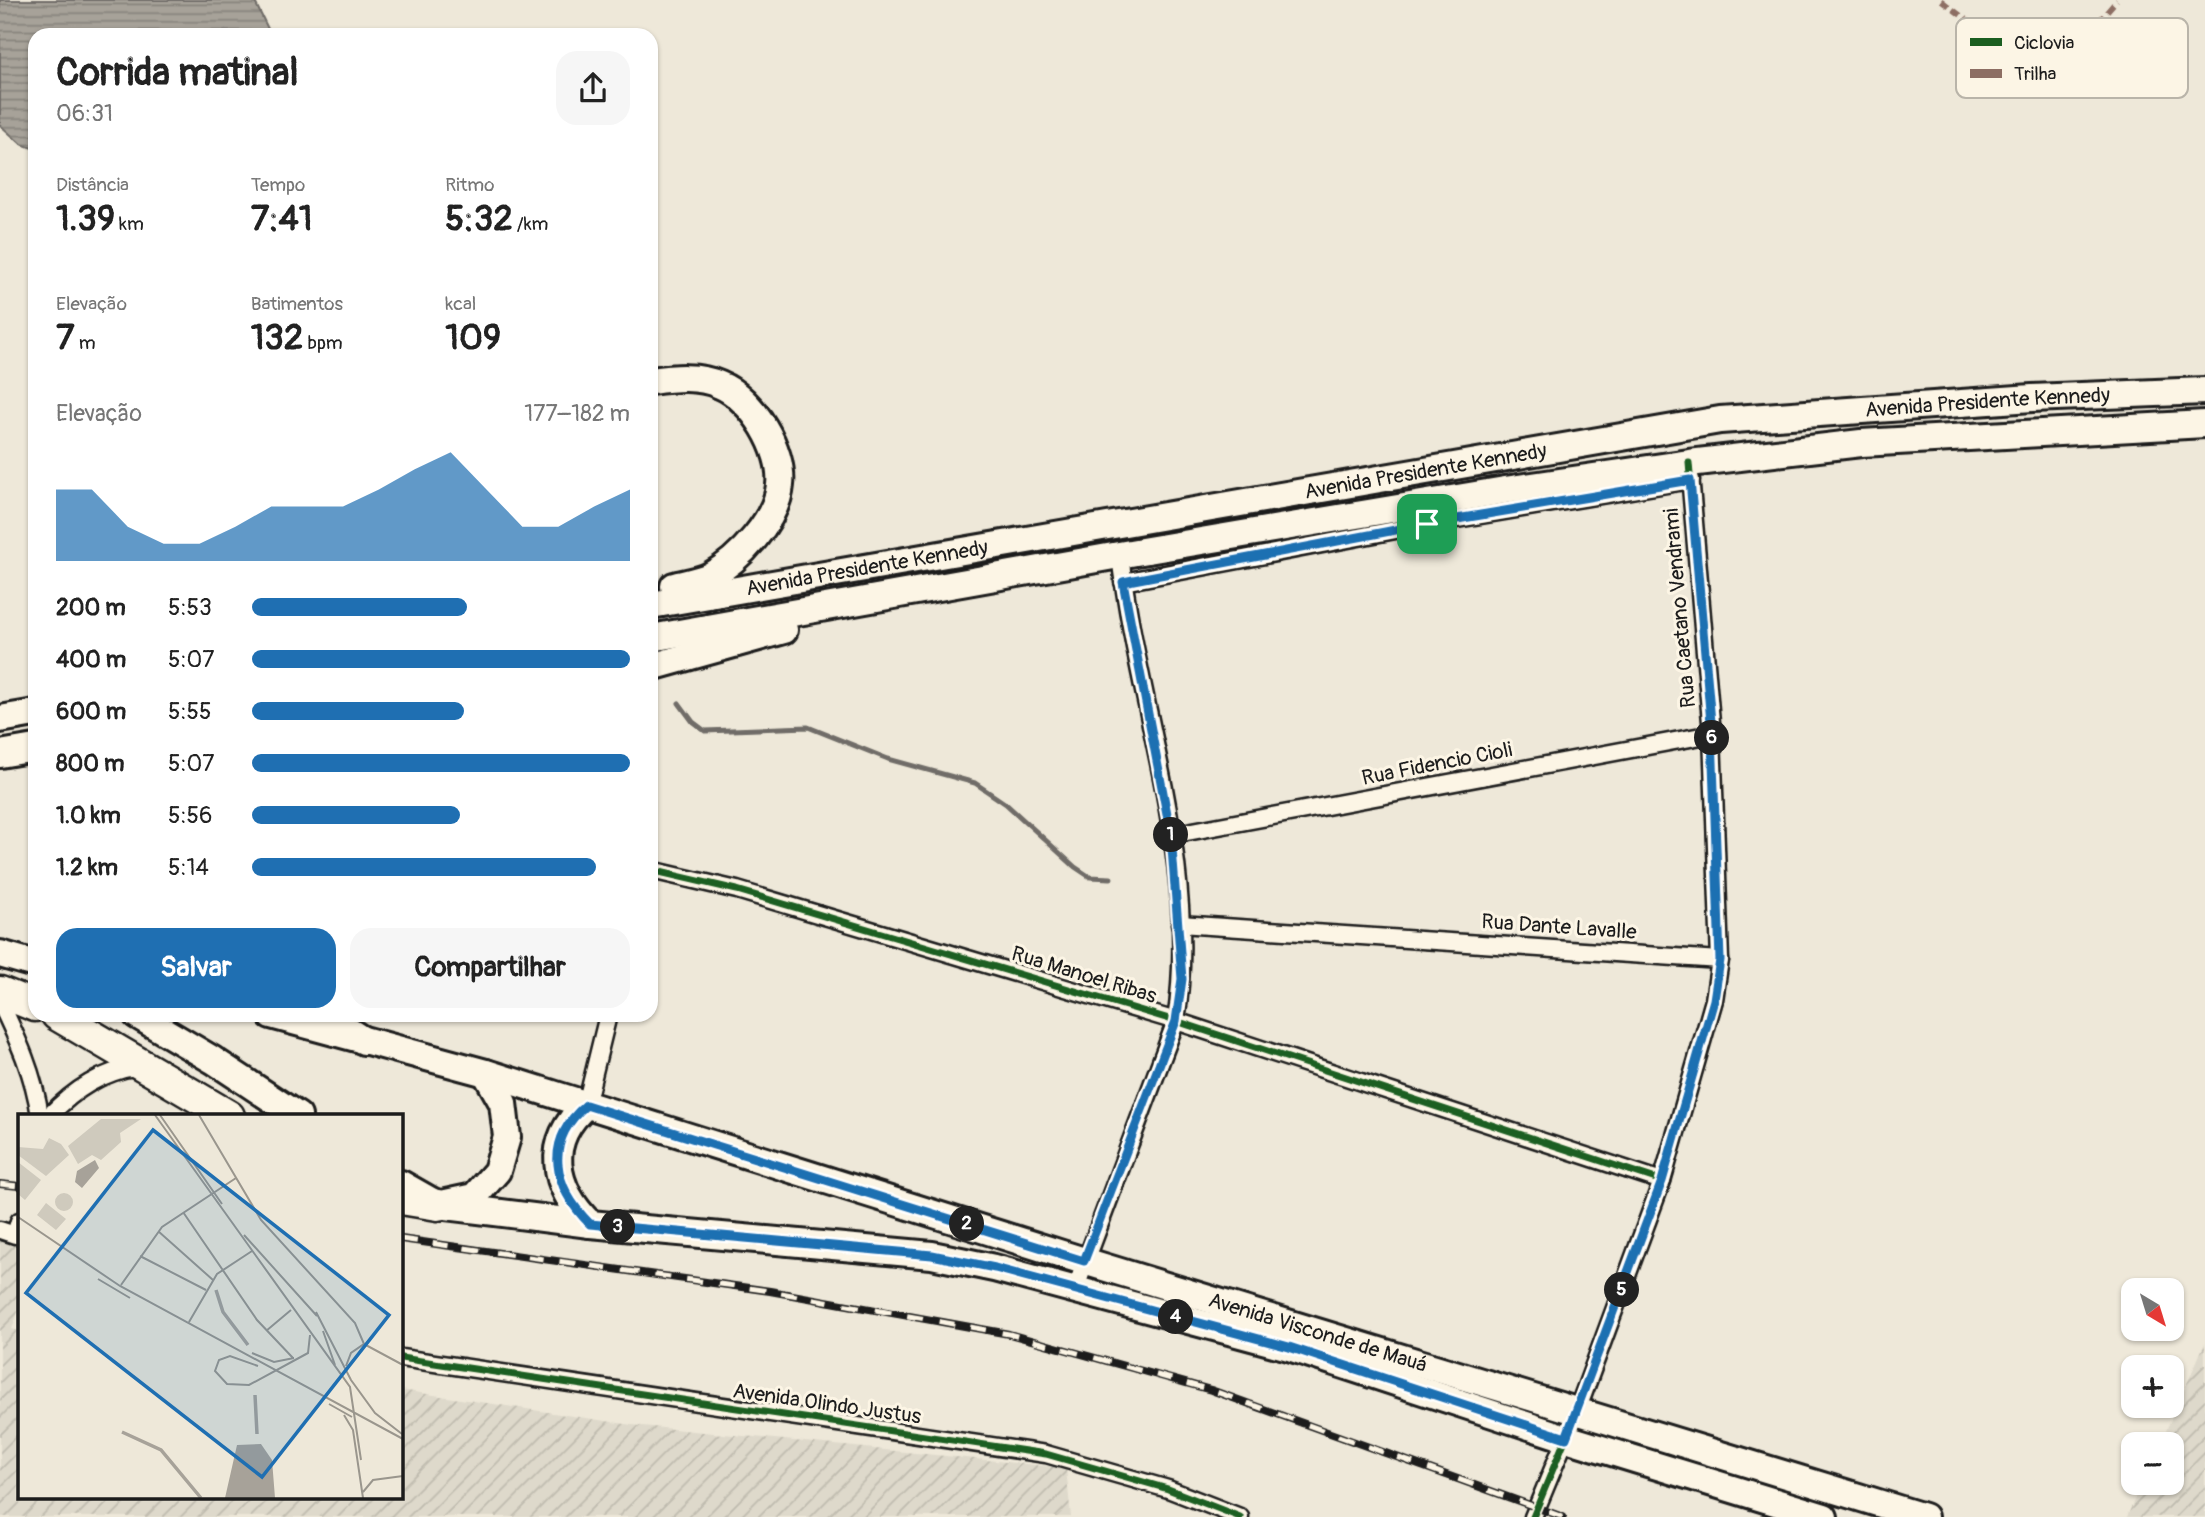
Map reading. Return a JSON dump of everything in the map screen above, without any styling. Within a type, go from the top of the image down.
[{"type":"highway","points":[[0,992],[28,1003]]},
{"type":"highway","points":[[69,1022],[226,1114]]},
{"type":"highway","points":[[402,1199],[438,1205]]},
{"type":"main road","points":[[658,380],[681,377],[720,385],[752,409],[773,444],[780,485],[766,524],[736,559],[708,577],[658,590]]},
{"type":"main road","name":"Avenida Presidente Kennedy","points":[[658,604],[1720,420],[2032,398],[2205,391]]},
{"type":"main road","name":"Avenida Presidente Kennedy","points":[[658,637],[1505,490],[1690,471],[1861,443],[2205,424]]},
{"type":"main road","points":[[658,665],[855,611],[1017,575]]},
{"type":"main road","points":[[0,719],[28,714]]},
{"type":"main road","points":[[0,754],[28,749]]},
{"type":"main road","points":[[0,954],[28,962]]},
{"type":"main road","points":[[149,1022],[295,1114]]},
{"type":"main road","name":"Avenida Visconde de Mauá","points":[[296,1022],[486,1073],[1084,1261],[1924,1517]]},
{"type":"main road","points":[[335,1022],[364,1041]]},
{"type":"main road","points":[[438,1205],[474,1197],[497,1171],[507,1137],[503,1103],[486,1073]]},
{"type":"main road","points":[[586,1105],[570,1118],[561,1136],[558,1161],[561,1185],[573,1207],[590,1224]]},
{"type":"main road","name":"Avenida Visconde de Mauá","points":[[402,1185],[438,1205],[590,1224],[932,1255],[1289,1347],[1566,1438],[1824,1517]]},
{"type":"street","points":[[1123,582],[1690,471]]},
{"type":"street","name":"Rua Caetano Vendrami","points":[[1533,1517],[1577,1412],[1662,1181],[1714,1000],[1720,960],[1712,734],[1690,471]]},
{"type":"street","points":[[1075,1290],[1176,1021],[1182,979],[1180,924],[1171,835],[1120,555]]},
{"type":"street","name":"Rua Fidencio Cioli","points":[[1171,835],[1712,734]]},
{"type":"street","name":"Rua Manoel Ribas","points":[[658,872],[737,890],[1176,1021],[1662,1181]]},
{"type":"street","name":"Rua Dante Lavalle","points":[[1180,924],[1394,936],[1720,960]]},
{"type":"street","points":[[0,1002],[25,1053],[36,1089],[40,1114]]},
{"type":"street","points":[[586,1105],[606,1022]]},
{"type":"street","points":[[51,1114],[90,1082],[113,1070],[144,1065]]},
{"type":"street","name":"Avenida Olindo Justus","points":[[402,1358],[1046,1454],[1168,1489],[1240,1517]]},
{"type":"shaded area","points":[[0,0],[254,0],[268,28],[28,28],[28,146],[21,144],[0,125]]},
{"type":"shaded area","points":[[0,1226],[18,1251],[18,1313],[12,1329],[18,1331],[18,1500],[402,1500],[402,1390],[632,1425],[1066,1468],[1071,1517],[0,1517]]},
{"type":"shaded area","points":[[2205,1343],[2205,1517],[2127,1517],[2136,1495],[2184,1495],[2184,1432],[2165,1432],[2172,1418],[2184,1418],[2184,1390]]},
{"type":"waterway","points":[[679,703],[693,722],[705,731],[808,727],[888,759],[975,783],[1006,804],[1075,867],[1090,877],[1111,878]]},
{"type":"railway","points":[[0,1184],[18,1186]]},
{"type":"railway","points":[[402,1239],[770,1291],[1009,1334],[1211,1390],[1563,1517]]},
{"type":"marked path","points":[[1941,0],[1964,18]]},
{"type":"marked path","points":[[2101,18],[2117,0]]},
{"type":"cycle path","points":[[1533,1517],[1577,1411],[1662,1181],[1714,1000],[1720,960],[1712,734],[1689,463]]},
{"type":"cycle path","points":[[658,872],[737,890],[1176,1021],[1662,1181]]},
{"type":"cycle path","points":[[402,1358],[1046,1454],[1168,1489],[1240,1517]]},
{"type":"route","points":[[1690,480],[1712,734],[1720,960],[1714,1000],[1662,1181],[1566,1438],[1289,1347],[995,1268],[932,1255],[590,1224],[573,1207],[561,1185],[558,1161],[561,1136],[570,1118],[586,1105],[1084,1261],[1176,1021],[1182,979],[1180,924],[1171,835],[1123,582],[1427,524],[1690,480]]}]
